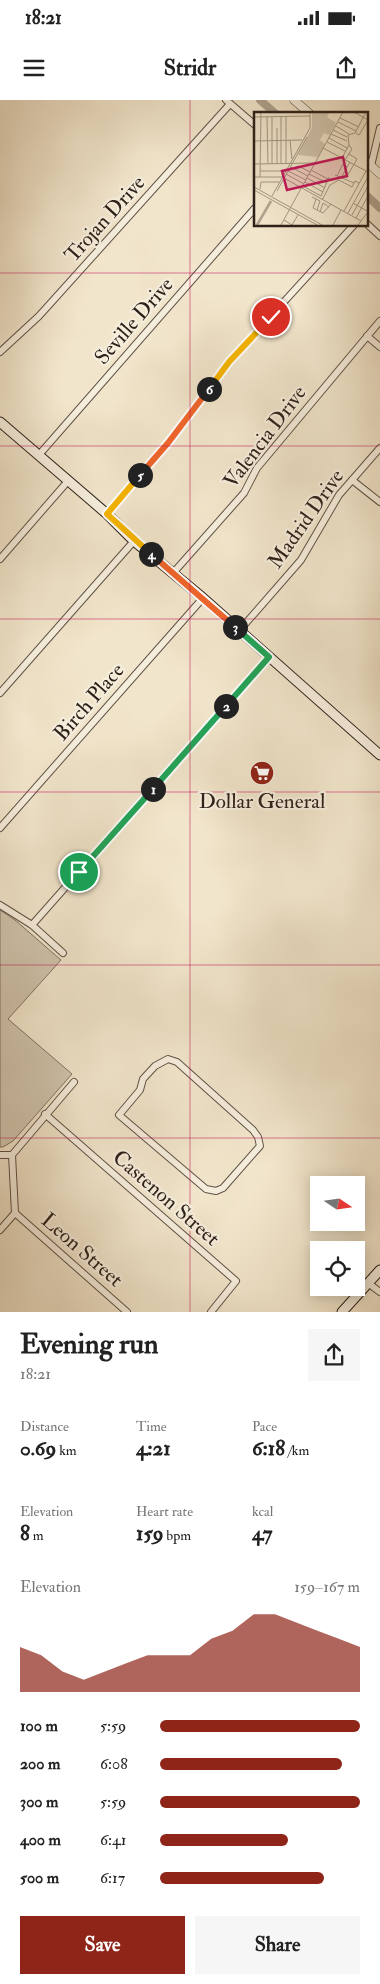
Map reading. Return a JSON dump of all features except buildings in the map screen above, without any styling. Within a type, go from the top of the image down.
[{"type":"main road","points":[[1,424],[107,514],[134,541],[174,572],[380,755]]},
{"type":"main road","points":[[342,1312],[380,1270]]},
{"type":"street","points":[[294,100],[308,112]]},
{"type":"street","points":[[228,102],[254,124]]},
{"type":"street","name":"Trojan Drive","points":[[0,352],[40,316],[228,102]]},
{"type":"street","points":[[380,128],[369,164],[380,174]]},
{"type":"street","name":"Seville Drive","points":[[38,456],[254,209]]},
{"type":"street","points":[[368,225],[380,236]]},
{"type":"street","points":[[107,514],[168,443],[229,362],[353,226]]},
{"type":"street","name":"Valencia Drive","points":[[174,572],[244,493],[257,468],[380,321]]},
{"type":"street","points":[[367,336],[380,347]]},
{"type":"street","name":"Madrid Drive","points":[[239,631],[301,560],[329,512],[352,480],[380,448]]},
{"type":"street","points":[[352,480],[380,502]]},
{"type":"street","points":[[0,559],[68,481]]},
{"type":"street","points":[[0,693],[134,541]]},
{"type":"street","name":"Birch Place","points":[[0,828],[203,598]]},
{"type":"street","points":[[32,925],[269,657]]},
{"type":"street","points":[[0,905],[32,925],[63,954]]},
{"type":"street","points":[[168,1060],[177,1062],[253,1130],[258,1136],[260,1146],[223,1188],[216,1191],[206,1189],[119,1115],[140,1090],[143,1079],[155,1066],[168,1060]]},
{"type":"street","points":[[0,1230],[15,1213],[12,1155],[74,1082]]},
{"type":"street","name":"Castenon Street","points":[[45,1114],[236,1281],[211,1312]]},
{"type":"street","points":[[0,1155],[12,1155]]},
{"type":"street","name":"Leon Street","points":[[15,1213],[127,1312]]},
{"type":"street","points":[[368,1283],[380,1292]]},
{"type":"shaded area","points":[[0,910],[15,920],[61,960],[8,1019],[72,1074],[13,1141],[3,1147],[0,1147]]},
{"type":"waterway","points":[[260,100],[274,112]]},
{"type":"waterway","points":[[368,197],[380,208]]},
{"type":"place","name":"Dollar General","points":[[262,773]]},
{"type":"route","points":[[79,872],[269,657],[174,572],[134,541],[107,514],[168,443],[229,362],[271,317]]}]
